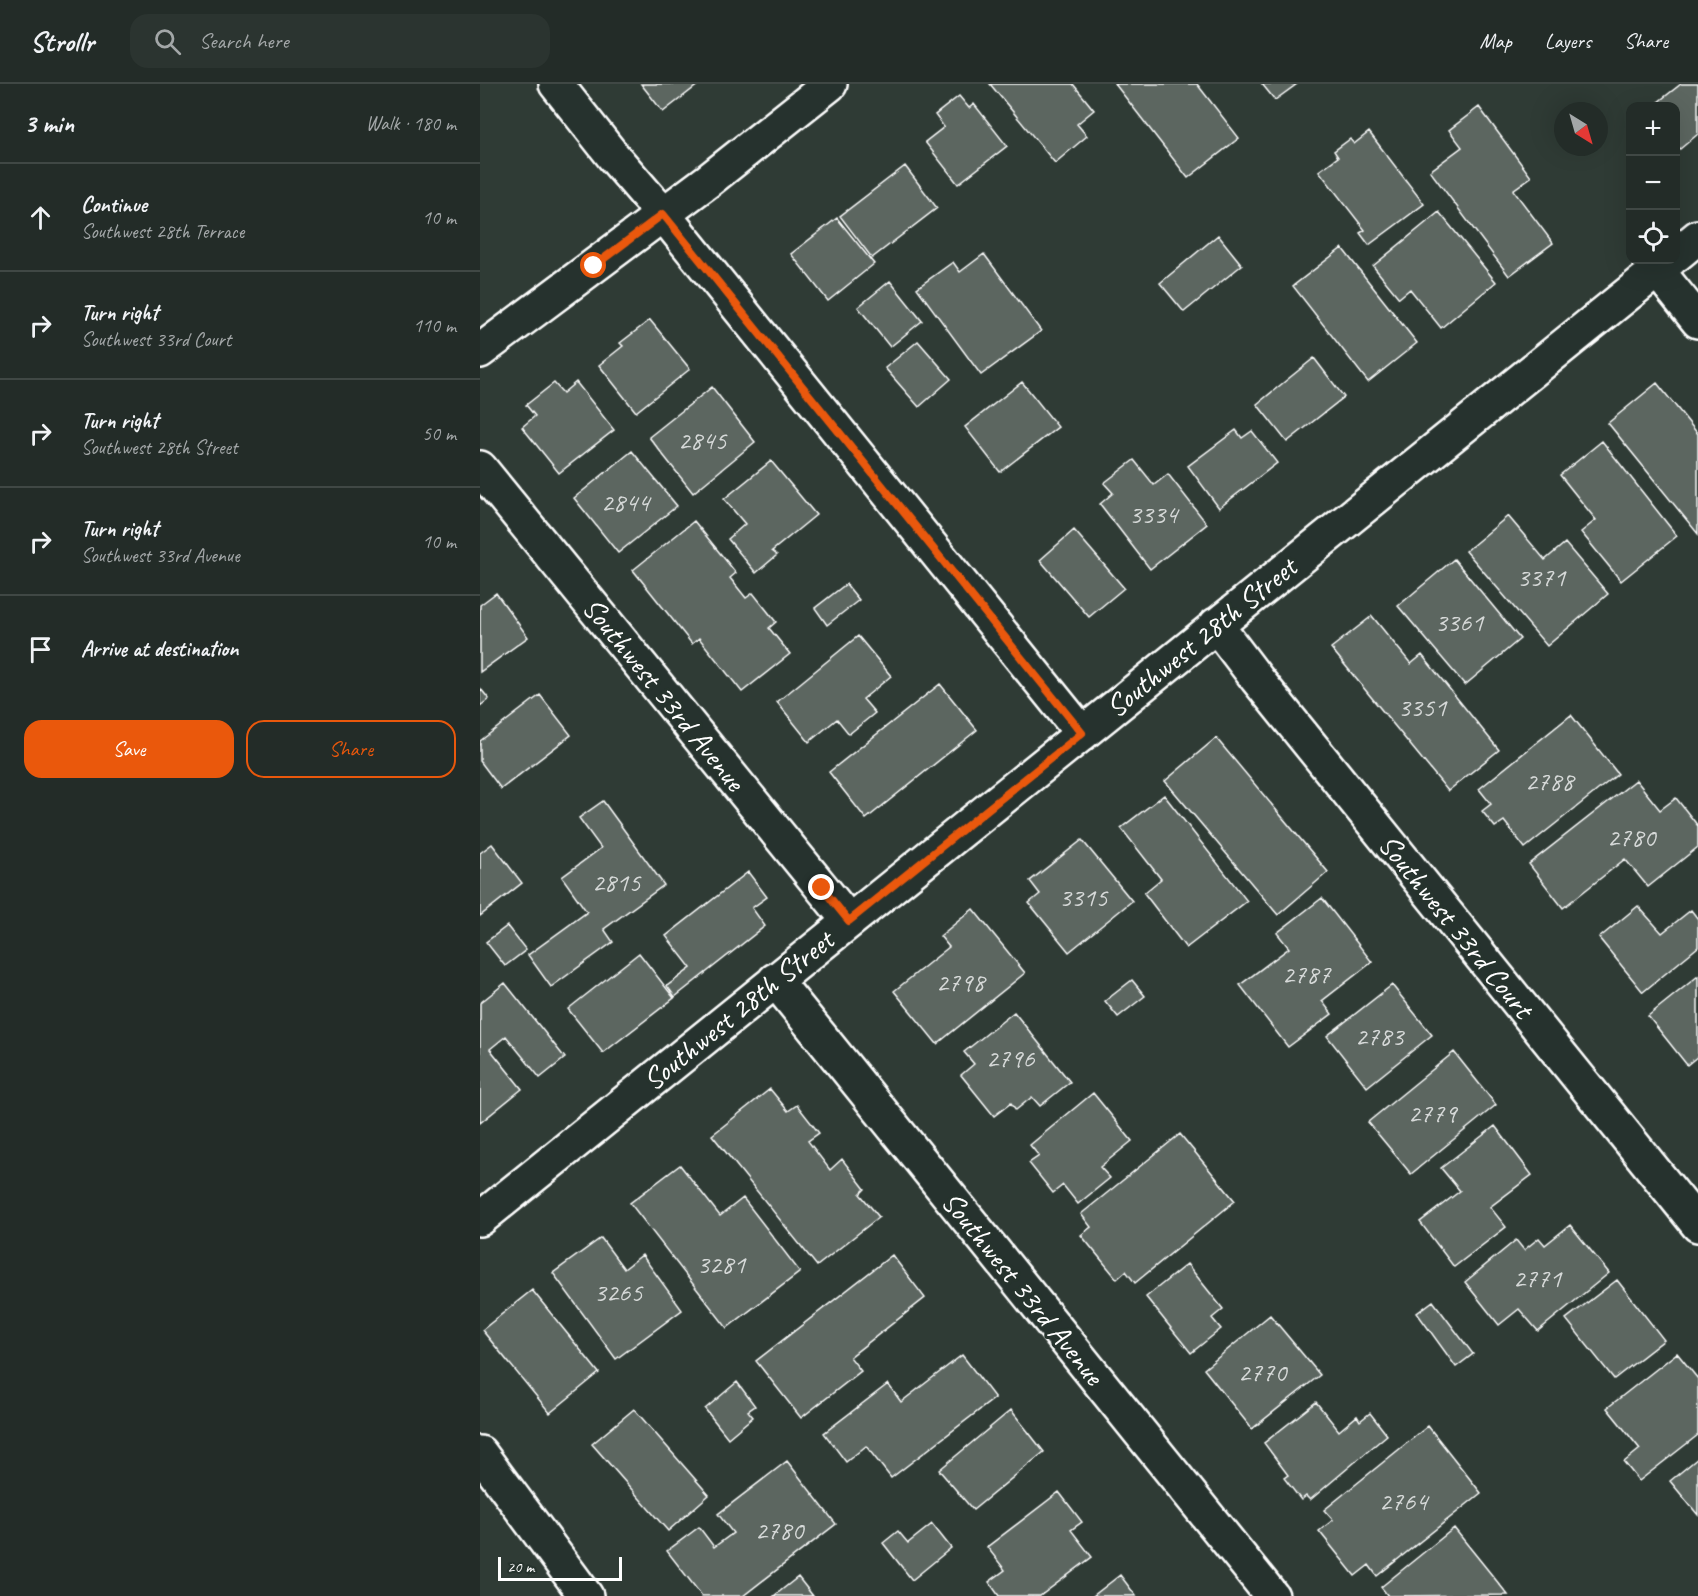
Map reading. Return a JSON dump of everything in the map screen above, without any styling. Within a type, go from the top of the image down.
[{"type":"street","points":[[556,84],[1082,733]]},
{"type":"street","points":[[480,351],[663,214],[830,84]]},
{"type":"street","name":"Southwest 28th Street","points":[[1680,252],[1698,237]]},
{"type":"street","name":"Southwest 28th Street","points":[[480,1219],[1666,264]]},
{"type":"street","points":[[1669,264],[1698,321]]},
{"type":"street","name":"Southwest 33rd Avenue","points":[[480,468],[849,921]]},
{"type":"street","name":"Southwest 33rd Court","points":[[1216,625],[1264,688],[1698,1225]]},
{"type":"street","name":"Southwest 33rd Avenue","points":[[775,980],[1272,1596]]},
{"type":"street","points":[[480,1453],[586,1596]]},
{"type":"building","points":[[641,84],[699,84],[663,112]]},
{"type":"building","points":[[990,84],[1073,84],[1094,110],[1077,124],[1087,136],[1055,163]]},
{"type":"building","points":[[1115,84],[1197,84],[1239,138],[1188,178]]},
{"type":"building","points":[[1262,84],[1297,84],[1275,100]]},
{"type":"building","points":[[1681,84],[1698,84],[1698,134],[1680,149],[1680,102],[1658,102]]},
{"type":"building","points":[[959,96],[969,108],[974,104],[1007,146],[958,184],[925,142],[944,127],[935,115]]},
{"type":"building","points":[[1479,107],[1531,177],[1513,190],[1553,243],[1509,276],[1430,171],[1462,147],[1449,130]]},
{"type":"building","points":[[1369,132],[1424,204],[1369,245],[1360,233],[1365,230],[1319,171],[1338,157],[1334,151],[1350,139],[1354,144]]},
{"type":"building","points":[[905,166],[937,208],[872,258],[840,216]]},
{"type":"building","points":[[1439,212],[1496,282],[1441,328],[1410,289],[1399,298],[1373,266]]},
{"type":"building","points":[[837,218],[874,264],[828,301],[791,254]]},
{"type":"building","points":[[1218,235],[1242,265],[1184,312],[1160,283]]},
{"type":"building","points":[[1342,248],[1417,343],[1368,382],[1293,286]]},
{"type":"building","points":[[984,254],[1041,331],[981,375],[917,288],[953,262],[960,272]]},
{"type":"building","points":[[890,281],[922,321],[890,347],[858,307]]},
{"type":"building","points":[[650,320],[690,369],[636,412],[599,365],[623,346],[620,343]]},
{"type":"building","points":[[918,341],[951,379],[919,407],[885,368]]},
{"type":"building","points":[[1314,358],[1344,397],[1287,442],[1257,404]]},
{"type":"building","points":[[576,382],[614,430],[559,473],[522,427],[535,416],[526,405],[554,383],[563,393]]},
{"type":"building","points":[[1022,382],[1058,427],[1000,472],[965,427]]},
{"type":"building","points":[[1657,383],[1698,434],[1698,534],[1608,423]]},
{"type":"building","points":[[712,387],[755,442],[693,493],[649,437]]},
{"type":"building","points":[[1236,430],[1242,438],[1252,431],[1277,463],[1219,508],[1188,466]]},
{"type":"building","points":[[1602,441],[1677,536],[1621,581],[1581,532],[1596,520],[1560,475]]},
{"type":"building","points":[[632,451],[677,506],[618,553],[574,498]]},
{"type":"building","points":[[1134,460],[1154,485],[1168,474],[1207,524],[1150,569],[1100,504],[1113,493],[1104,483]]},
{"type":"building","points":[[771,461],[816,515],[772,551],[777,555],[756,573],[728,539],[745,524],[724,499]]},
{"type":"building","points":[[1508,516],[1545,560],[1565,543],[1608,594],[1547,646],[1466,551]]},
{"type":"building","points":[[694,521],[736,573],[730,578],[746,598],[753,593],[776,622],[769,628],[790,654],[742,692],[699,638],[692,644],[633,570]]},
{"type":"building","points":[[1074,530],[1124,588],[1089,617],[1040,560]]},
{"type":"building","points":[[1454,559],[1520,639],[1465,685],[1398,606]]},
{"type":"building","points":[[846,584],[859,600],[827,625],[815,608]]},
{"type":"building","points":[[496,593],[528,637],[480,672],[480,605]]},
{"type":"building","points":[[1372,616],[1411,664],[1422,655],[1499,750],[1448,791],[1331,648]]},
{"type":"building","points":[[858,636],[891,676],[863,699],[875,713],[849,734],[837,719],[809,742],[777,702]]},
{"type":"building","points":[[940,684],[977,730],[866,819],[829,772]]},
{"type":"building","points":[[480,688],[489,699],[480,706]]},
{"type":"building","points":[[540,695],[571,735],[501,789],[480,761],[480,741]]},
{"type":"building","points":[[1571,715],[1618,774],[1525,848],[1504,821],[1495,827],[1482,811],[1491,804],[1479,789]]},
{"type":"building","points":[[1216,738],[1328,872],[1278,915],[1165,781]]},
{"type":"building","points":[[1636,780],[1660,810],[1676,798],[1698,826],[1698,847],[1648,887],[1625,859],[1563,908],[1529,864]]},
{"type":"building","points":[[1164,795],[1247,901],[1186,948],[1144,893],[1161,879],[1121,828]]},
{"type":"building","points":[[603,801],[664,885],[604,929],[613,942],[551,987],[528,955],[587,912],[562,877],[601,848],[579,818]]},
{"type":"building","points":[[1082,840],[1132,901],[1069,952],[1029,903],[1040,894],[1030,881]]},
{"type":"building","points":[[492,844],[522,883],[480,916],[480,853]]},
{"type":"building","points":[[748,872],[767,897],[752,908],[765,926],[675,997],[667,986],[691,968],[666,936]]},
{"type":"building","points":[[1322,898],[1372,962],[1322,1001],[1332,1014],[1288,1047],[1240,985],[1289,948],[1277,933]]},
{"type":"building","points":[[1638,906],[1662,933],[1691,910],[1698,919],[1698,947],[1643,992],[1599,938]]},
{"type":"building","points":[[973,909],[1025,973],[937,1044],[894,991],[949,947],[940,936]]},
{"type":"building","points":[[507,926],[526,950],[505,966],[486,942]]},
{"type":"building","points":[[639,953],[674,998],[603,1053],[568,1009]]},
{"type":"building","points":[[1698,976],[1698,1056],[1687,1065],[1648,1016]]},
{"type":"building","points":[[1132,980],[1145,996],[1118,1017],[1105,1001]]},
{"type":"building","points":[[505,983],[565,1058],[540,1078],[506,1036],[490,1049],[522,1089],[480,1123],[480,1003]]},
{"type":"building","points":[[1392,985],[1432,1035],[1367,1087],[1327,1036]]},
{"type":"building","points":[[1014,1012],[1070,1082],[1040,1106],[1032,1097],[1016,1110],[1011,1103],[994,1116],[961,1075],[974,1064],[964,1052]]},
{"type":"building","points":[[1454,1052],[1496,1105],[1411,1174],[1368,1122]]},
{"type":"building","points":[[770,1089],[788,1111],[797,1105],[819,1133],[808,1141],[830,1170],[842,1159],[865,1189],[860,1194],[879,1217],[817,1266],[712,1135]]},
{"type":"building","points":[[1093,1093],[1132,1141],[1100,1167],[1110,1178],[1078,1204],[1063,1185],[1053,1193],[1029,1163],[1039,1156],[1030,1145]]},
{"type":"building","points":[[1495,1126],[1532,1175],[1490,1207],[1506,1227],[1454,1267],[1420,1222],[1460,1191],[1441,1168]]},
{"type":"building","points":[[1180,1134],[1235,1201],[1135,1283],[1126,1271],[1117,1279],[1081,1235],[1091,1227],[1081,1214]]},
{"type":"building","points":[[680,1165],[720,1216],[743,1198],[800,1272],[727,1328],[630,1203]]},
{"type":"building","points":[[1570,1225],[1609,1273],[1538,1331],[1519,1309],[1499,1325],[1465,1282],[1516,1240],[1524,1250],[1539,1238],[1545,1245]]},
{"type":"building","points":[[601,1238],[624,1269],[642,1255],[682,1310],[616,1359],[553,1273]]},
{"type":"building","points":[[892,1255],[925,1298],[850,1357],[861,1371],[801,1418],[756,1361]]},
{"type":"building","points":[[1187,1264],[1223,1309],[1212,1318],[1221,1329],[1191,1353],[1146,1297]]},
{"type":"building","points":[[1617,1280],[1664,1340],[1614,1379],[1566,1319]]},
{"type":"building","points":[[532,1290],[599,1373],[550,1413],[482,1330]]},
{"type":"building","points":[[1433,1301],[1473,1354],[1456,1367],[1417,1313]]},
{"type":"building","points":[[1270,1315],[1320,1375],[1252,1429],[1204,1369]]},
{"type":"building","points":[[1677,1353],[1698,1379],[1698,1435],[1639,1481],[1624,1462],[1640,1449],[1607,1408]]},
{"type":"building","points":[[962,1355],[995,1398],[891,1478],[866,1446],[846,1462],[824,1433],[888,1384],[901,1402]]},
{"type":"building","points":[[737,1382],[755,1406],[748,1411],[753,1417],[728,1438],[705,1409]]},
{"type":"building","points":[[1316,1402],[1339,1431],[1357,1416],[1360,1421],[1370,1413],[1387,1435],[1310,1500],[1306,1496],[1301,1500],[1284,1478],[1288,1475],[1264,1443]]},
{"type":"building","points":[[634,1409],[709,1495],[668,1531],[592,1444]]},
{"type":"building","points":[[1011,1410],[1044,1452],[973,1510],[939,1470]]},
{"type":"building","points":[[1428,1426],[1481,1493],[1377,1576],[1369,1565],[1355,1576],[1319,1531],[1333,1520],[1324,1510]]},
{"type":"building","points":[[1698,1458],[1698,1515],[1670,1481]]},
{"type":"building","points":[[787,1461],[836,1524],[743,1596],[702,1596],[667,1551],[699,1527],[714,1547],[733,1533],[718,1514]]},
{"type":"building","points":[[1059,1492],[1082,1522],[1071,1530],[1092,1557],[1040,1596],[999,1596],[989,1582],[1005,1570],[987,1547]]},
{"type":"building","points":[[932,1524],[951,1548],[912,1580],[883,1543],[898,1531],[908,1543]]},
{"type":"building","points":[[1454,1528],[1508,1595],[1388,1596],[1381,1587]]},
{"type":"building","points":[[1120,1575],[1136,1596],[1093,1596]]},
{"type":"building","points":[[798,1577],[813,1596],[774,1596]]},
{"type":"route","points":[[594,266],[663,214],[1082,733],[849,921],[822,888]]}]
